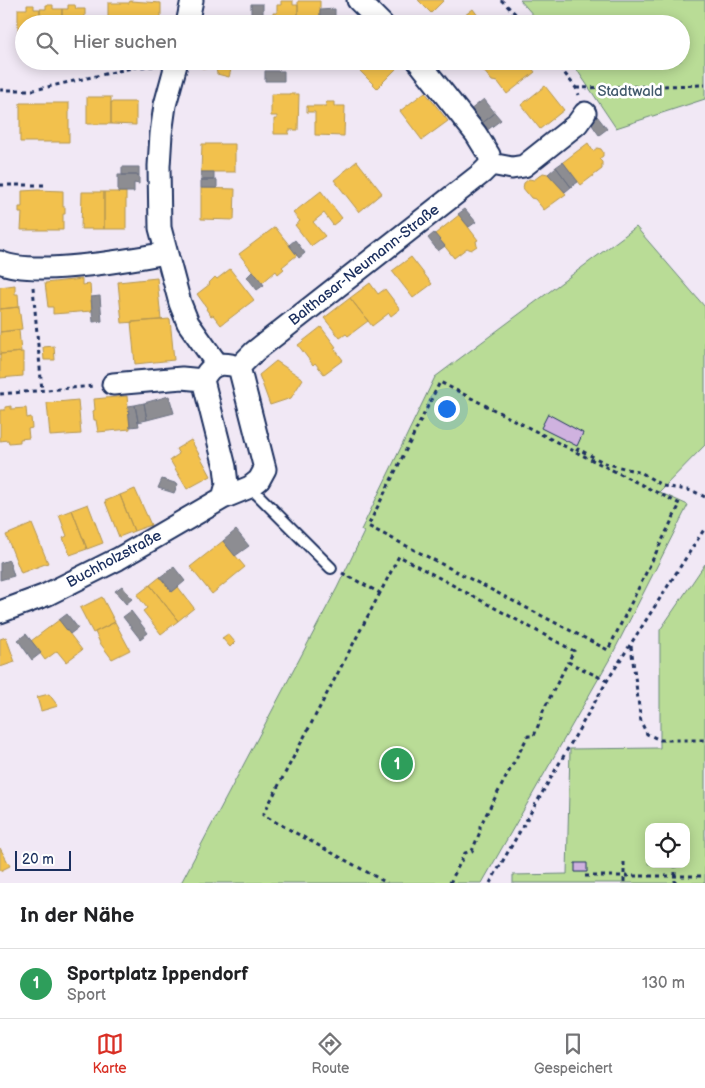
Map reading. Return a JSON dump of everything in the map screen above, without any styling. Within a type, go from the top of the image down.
[{"type":"street","points":[[189,15],[192,0]]},
{"type":"street","points":[[358,0],[373,15]]},
{"type":"street","points":[[174,70],[165,105],[159,166],[160,228],[180,302],[188,323],[217,364]]},
{"type":"street","points":[[425,70],[476,134],[489,155],[491,164],[512,168],[524,166],[577,124],[585,113]]},
{"type":"street","name":"Balthasar-Neumann-Straße","points":[[239,367],[254,352],[491,164]]},
{"type":"street","points":[[0,262],[21,268],[32,268],[129,260],[166,253]]},
{"type":"street","points":[[223,498],[227,484],[225,466],[203,380],[207,370],[217,364],[229,364],[239,367],[265,469],[259,480],[250,487]]},
{"type":"street","points":[[113,384],[182,378],[203,380]]},
{"type":"street","name":"Buchholzstraße","points":[[0,612],[46,594],[118,559],[223,498],[250,487]]},
{"type":"lane","points":[[250,487],[331,568]]},
{"type":"path","points":[[501,0],[517,15]]},
{"type":"path","points":[[0,90],[34,90],[127,70]]},
{"type":"path","points":[[562,70],[576,88],[583,103],[585,113]]},
{"type":"path","points":[[576,88],[705,84]]},
{"type":"path","points":[[0,185],[44,185]]},
{"type":"path","points":[[32,268],[42,390]]},
{"type":"path","points":[[440,382],[576,452],[680,504],[608,650],[368,526],[440,382]]},
{"type":"path","points":[[0,394],[113,384]]},
{"type":"path","points":[[576,452],[578,448],[606,463],[642,473],[663,486],[693,491],[705,497]]},
{"type":"path","points":[[490,883],[608,681],[705,528]]},
{"type":"path","points":[[386,883],[263,815],[399,556],[574,651],[543,710],[534,736],[528,736],[480,826],[480,832],[472,851],[466,853],[450,883]]},
{"type":"path","points":[[331,568],[380,593]]},
{"type":"path","points":[[631,644],[641,722],[647,734],[660,740],[705,740]]},
{"type":"path","points":[[568,662],[608,681]]},
{"type":"path","points":[[624,862],[624,883]]},
{"type":"path","points":[[675,868],[675,883]]},
{"type":"path","points":[[585,876],[705,876]]},
{"type":"green space","name":"Stadtwald","points":[[520,0],[705,0],[705,99],[616,128],[577,70],[690,70],[690,15],[533,15]]},
{"type":"green space","points":[[636,227],[705,307],[705,445],[659,492],[688,505],[612,655],[482,883],[181,883],[337,588],[364,532],[361,530],[435,377]]},
{"type":"green space","points":[[705,564],[705,883],[513,883],[513,875],[567,874],[570,749],[660,748],[660,630]]},
{"type":"building: Wohnen","points":[[418,0],[444,0],[431,13]]},
{"type":"building: Wohnen","points":[[130,1],[161,3],[161,15],[108,15],[108,3],[129,3]]},
{"type":"building: Wohnen","points":[[281,1],[293,1],[293,5],[298,5],[298,15],[273,15],[273,13],[277,13],[277,5],[281,5]]},
{"type":"building: Wohnen","points":[[298,1],[320,1],[320,15],[298,15]]},
{"type":"building: Wohnen","points":[[27,5],[34,5],[34,9],[40,9],[40,15],[18,15],[18,9],[27,9]]},
{"type":"building: Wohnen","points":[[46,5],[53,5],[53,9],[62,9],[62,15],[40,15],[40,9],[46,9]]},
{"type":"building: Wohnen","points":[[68,5],[75,5],[76,9],[85,9],[85,15],[62,15],[62,9],[68,9]]},
{"type":"building: Wohnen","points":[[473,9],[477,15],[465,15]]},
{"type":"building: Wohnen","points":[[216,70],[231,70],[229,77],[217,74]]},
{"type":"building: Wohnen","points":[[359,70],[395,70],[377,88]]},
{"type":"building: Wohnen","points":[[483,70],[533,70],[535,72],[507,94],[498,82],[492,81]]},
{"type":"building: Wohnen","points":[[545,86],[564,110],[540,129],[521,105]]},
{"type":"building: Wohnen","points":[[425,92],[448,121],[422,140],[400,111]]},
{"type":"building: Wohnen","points":[[271,94],[299,94],[298,130],[289,130],[289,134],[274,134],[274,119],[277,119],[277,116],[271,116]]},
{"type":"building: Wohnen","points":[[87,97],[111,97],[111,124],[87,124]]},
{"type":"building: Wohnen","points":[[111,102],[136,102],[136,125],[111,124]]},
{"type":"building: Wohnen","points":[[326,102],[334,102],[334,106],[345,106],[344,136],[315,135],[315,112],[307,112],[307,106],[326,106]]},
{"type":"building: Wohnen","points":[[20,103],[69,103],[69,142],[20,142]]},
{"type":"building: Wohnen","points":[[588,143],[593,151],[597,148],[603,152],[603,156],[599,159],[602,162],[602,169],[581,185],[563,162]]},
{"type":"building: Wohnen","points":[[202,144],[235,144],[235,172],[201,172]]},
{"type":"building: Wohnen","points":[[357,161],[382,193],[359,212],[334,180]]},
{"type":"building: Wohnen","points":[[543,173],[548,174],[566,194],[544,210],[523,188],[524,183],[529,179],[534,180]]},
{"type":"building: Wohnen","points":[[201,188],[235,189],[234,220],[201,219]]},
{"type":"building: Wohnen","points":[[22,191],[63,191],[65,214],[63,214],[63,230],[21,230],[22,213],[19,213],[19,207],[22,207]]},
{"type":"building: Wohnen","points":[[321,191],[342,218],[333,225],[324,213],[313,222],[325,236],[311,246],[295,225],[300,221],[293,213]]},
{"type":"building: Wohnen","points":[[82,192],[104,192],[104,229],[81,229]]},
{"type":"building: Wohnen","points":[[104,192],[126,192],[126,229],[104,229]]},
{"type":"building: Wohnen","points":[[459,215],[478,240],[476,241],[477,246],[471,250],[467,248],[454,258],[435,234]]},
{"type":"building: Wohnen","points":[[275,227],[297,255],[282,267],[284,269],[278,274],[276,271],[262,283],[239,254]]},
{"type":"building: Wohnen","points":[[411,257],[432,284],[413,298],[392,271]]},
{"type":"building: Wohnen","points":[[230,269],[254,300],[221,325],[213,315],[211,316],[197,294],[210,284],[215,277],[217,279]]},
{"type":"building: Wohnen","points":[[157,278],[161,320],[122,323],[118,282]]},
{"type":"building: Wohnen","points":[[82,279],[82,285],[90,284],[92,311],[53,314],[53,307],[48,307],[45,283]]},
{"type":"building: Wohnen","points":[[370,283],[378,294],[385,289],[400,309],[391,316],[389,313],[372,326],[350,298]]},
{"type":"building: Wohnen","points":[[15,285],[15,294],[18,294],[19,307],[0,309],[0,287]]},
{"type":"building: Wohnen","points":[[350,298],[368,321],[348,336],[346,334],[340,338],[324,318]]},
{"type":"building: Wohnen","points":[[19,307],[22,329],[0,332],[0,309]]},
{"type":"building: Wohnen","points":[[170,319],[174,360],[135,364],[131,322]]},
{"type":"building: Wohnen","points":[[321,327],[343,360],[324,374],[315,363],[313,365],[298,345]]},
{"type":"building: Wohnen","points":[[19,330],[21,352],[0,354],[0,332]]},
{"type":"building: Wohnen","points":[[54,346],[55,360],[44,360],[43,347]]},
{"type":"building: Wohnen","points":[[23,352],[23,376],[0,378],[0,354]]},
{"type":"building: Wohnen","points":[[276,361],[303,379],[291,398],[270,405],[259,375]]},
{"type":"building: Wohnen","points":[[127,396],[130,429],[98,432],[96,420],[94,420],[94,399]]},
{"type":"building: Wohnen","points":[[78,400],[81,434],[50,436],[47,403]]},
{"type":"building: Wohnen","points":[[11,406],[11,409],[26,408],[27,418],[31,417],[32,428],[28,429],[29,438],[20,439],[20,442],[9,443],[8,440],[0,441],[0,410],[5,410],[5,407]]},
{"type":"building: Wohnen","points":[[191,440],[211,476],[187,489],[170,460],[179,454],[176,449]]},
{"type":"building: Wohnen","points":[[135,489],[151,525],[134,531],[120,495]]},
{"type":"building: Wohnen","points":[[120,495],[134,531],[119,537],[105,501]]},
{"type":"building: Wohnen","points":[[88,504],[103,543],[87,549],[72,510]]},
{"type":"building: Wohnen","points":[[72,510],[87,549],[70,555],[63,538],[67,536],[59,515]]},
{"type":"building: Wohnen","points":[[32,524],[48,563],[21,573],[6,535]]},
{"type":"building: Wohnen","points":[[223,541],[245,567],[212,594],[190,567]]},
{"type":"building: Wohnen","points":[[160,577],[172,592],[178,587],[194,608],[178,621],[150,585]]},
{"type":"building: Wohnen","points":[[150,585],[178,621],[161,634],[143,611],[147,608],[137,595]]},
{"type":"building: Wohnen","points":[[102,597],[115,622],[93,633],[80,608]]},
{"type":"building: Wohnen","points":[[59,620],[82,650],[66,662],[57,651],[45,660],[31,641]]},
{"type":"building: Wohnen","points":[[115,622],[130,650],[112,659],[100,643],[95,632]]},
{"type":"building: Wohnen","points":[[228,634],[235,642],[230,647],[222,638]]},
{"type":"building: Wohnen","points":[[6,637],[15,662],[0,667],[0,639]]},
{"type":"building: Wohnen","points":[[49,694],[58,706],[41,711],[37,697]]},
{"type":"building: Wohnen","points":[[0,848],[10,866],[0,871]]},
{"type":"building: Industrie","points":[[251,4],[263,4],[263,15],[251,15]]},
{"type":"building: Industrie","points":[[335,9],[335,15],[320,15],[320,10]]},
{"type":"building: Industrie","points":[[265,71],[284,71],[284,81],[265,81]]},
{"type":"building: Industrie","points":[[484,99],[495,113],[480,125],[469,111]]},
{"type":"building: Industrie","points":[[495,113],[501,120],[486,131],[481,124]]},
{"type":"building: Industrie","points":[[597,116],[607,129],[599,135],[590,122]]},
{"type":"building: Industrie","points":[[563,162],[578,182],[571,187],[556,167]]},
{"type":"building: Industrie","points":[[122,167],[139,167],[139,175],[122,175]]},
{"type":"building: Industrie","points":[[556,167],[571,187],[565,192],[548,174]]},
{"type":"building: Industrie","points":[[201,172],[214,172],[214,180],[201,180]]},
{"type":"building: Industrie","points":[[118,175],[139,175],[139,184],[134,183],[134,192],[118,192]]},
{"type":"building: Industrie","points":[[201,180],[217,180],[217,188],[201,188]]},
{"type":"building: Industrie","points":[[465,209],[476,222],[469,227],[458,214]]},
{"type":"building: Industrie","points":[[434,233],[445,246],[438,251],[428,238]]},
{"type":"building: Industrie","points":[[295,240],[305,253],[299,258],[289,245]]},
{"type":"building: Industrie","points":[[253,271],[264,285],[257,290],[247,277]]},
{"type":"building: Industrie","points":[[100,296],[102,321],[93,322],[91,297]]},
{"type":"building: Industrie","points":[[169,396],[174,413],[147,420],[144,403]]},
{"type":"building: Industrie","points":[[144,403],[147,420],[138,422],[135,405]]},
{"type":"building: Industrie","points":[[135,405],[139,426],[130,427],[128,406]]},
{"type":"building: Industrie","points":[[162,479],[178,484],[174,493],[158,488]]},
{"type":"building: Industrie","points":[[236,530],[249,546],[235,556],[223,541]]},
{"type":"building: Industrie","points":[[9,560],[14,576],[0,580],[0,563]]},
{"type":"building: Industrie","points":[[174,567],[185,581],[172,592],[160,577]]},
{"type":"building: Industrie","points":[[122,586],[132,599],[126,604],[115,591]]},
{"type":"building: Industrie","points":[[131,611],[148,633],[140,639],[123,617]]},
{"type":"building: Industrie","points":[[67,614],[78,628],[70,634],[59,620]]},
{"type":"building: Industrie","points":[[26,634],[41,653],[32,660],[18,640]]},
{"type":"building: Sonstige","points":[[548,414],[583,433],[577,446],[541,428]]},
{"type":"building: Sonstige","points":[[575,863],[587,863],[587,872],[575,872]]},
{"type":"place","name":"Sportplatz Ippendorf","points":[[397,764]]}]
